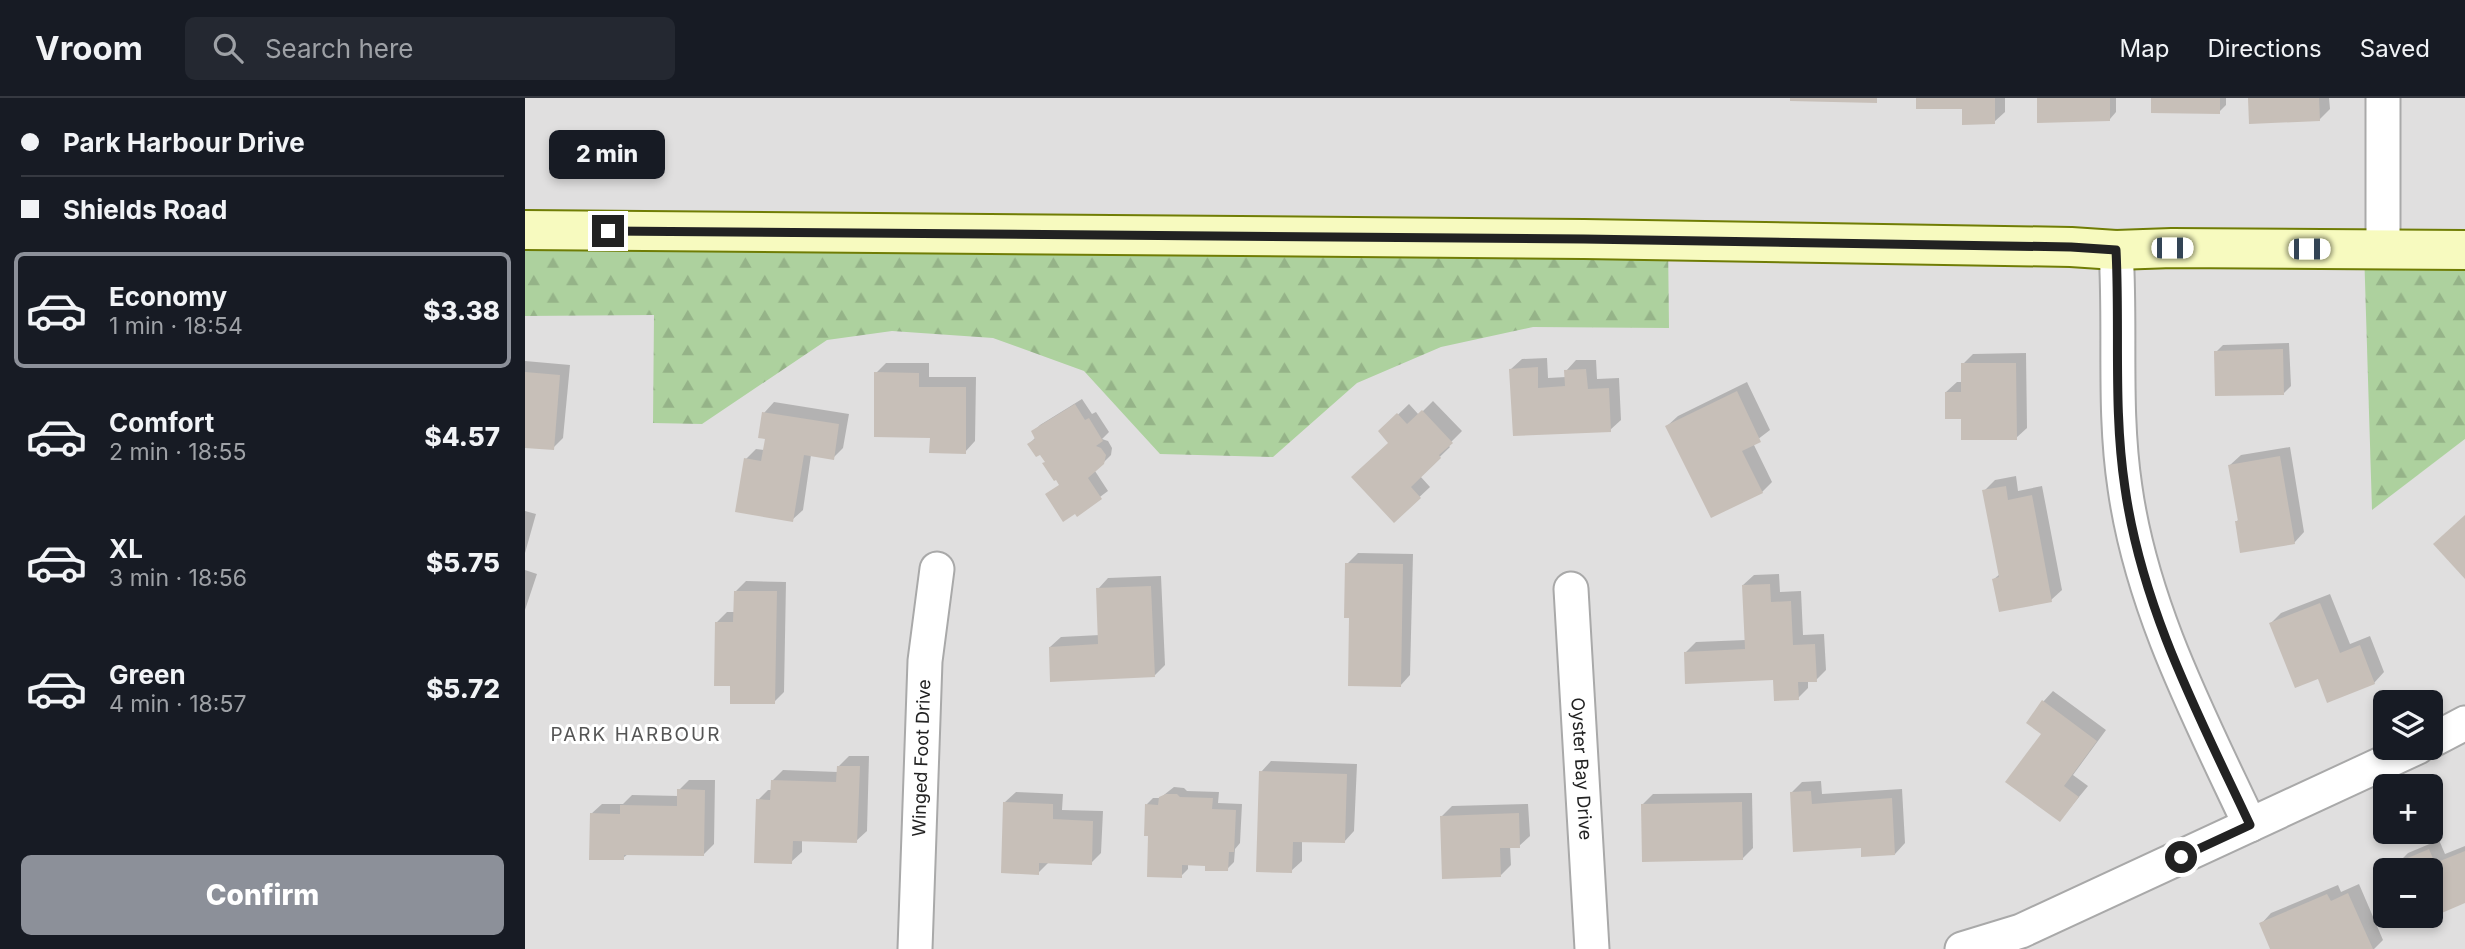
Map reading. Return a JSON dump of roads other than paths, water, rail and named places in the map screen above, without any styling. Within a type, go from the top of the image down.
[{"type":"main road","points":[[525,230],[1584,239],[2116,250],[2465,250]]},
{"type":"street","points":[[2383,98],[2383,249]]},
{"type":"street","points":[[2116,250],[2119,295],[2118,429],[2125,489],[2136,545],[2153,605],[2175,664],[2250,825]]},
{"type":"street","name":"Winged Foot Drive","points":[[915,949],[925,660],[937,569]]},
{"type":"street","name":"Oyster Bay Drive","points":[[1571,589],[1592,949]]},
{"type":"street","points":[[2443,735],[2465,723]]},
{"type":"street","points":[[1962,949],[2021,931],[2390,760]]},
{"type":"district","name":"PARK HARBOUR","points":[[636,734]]}]
